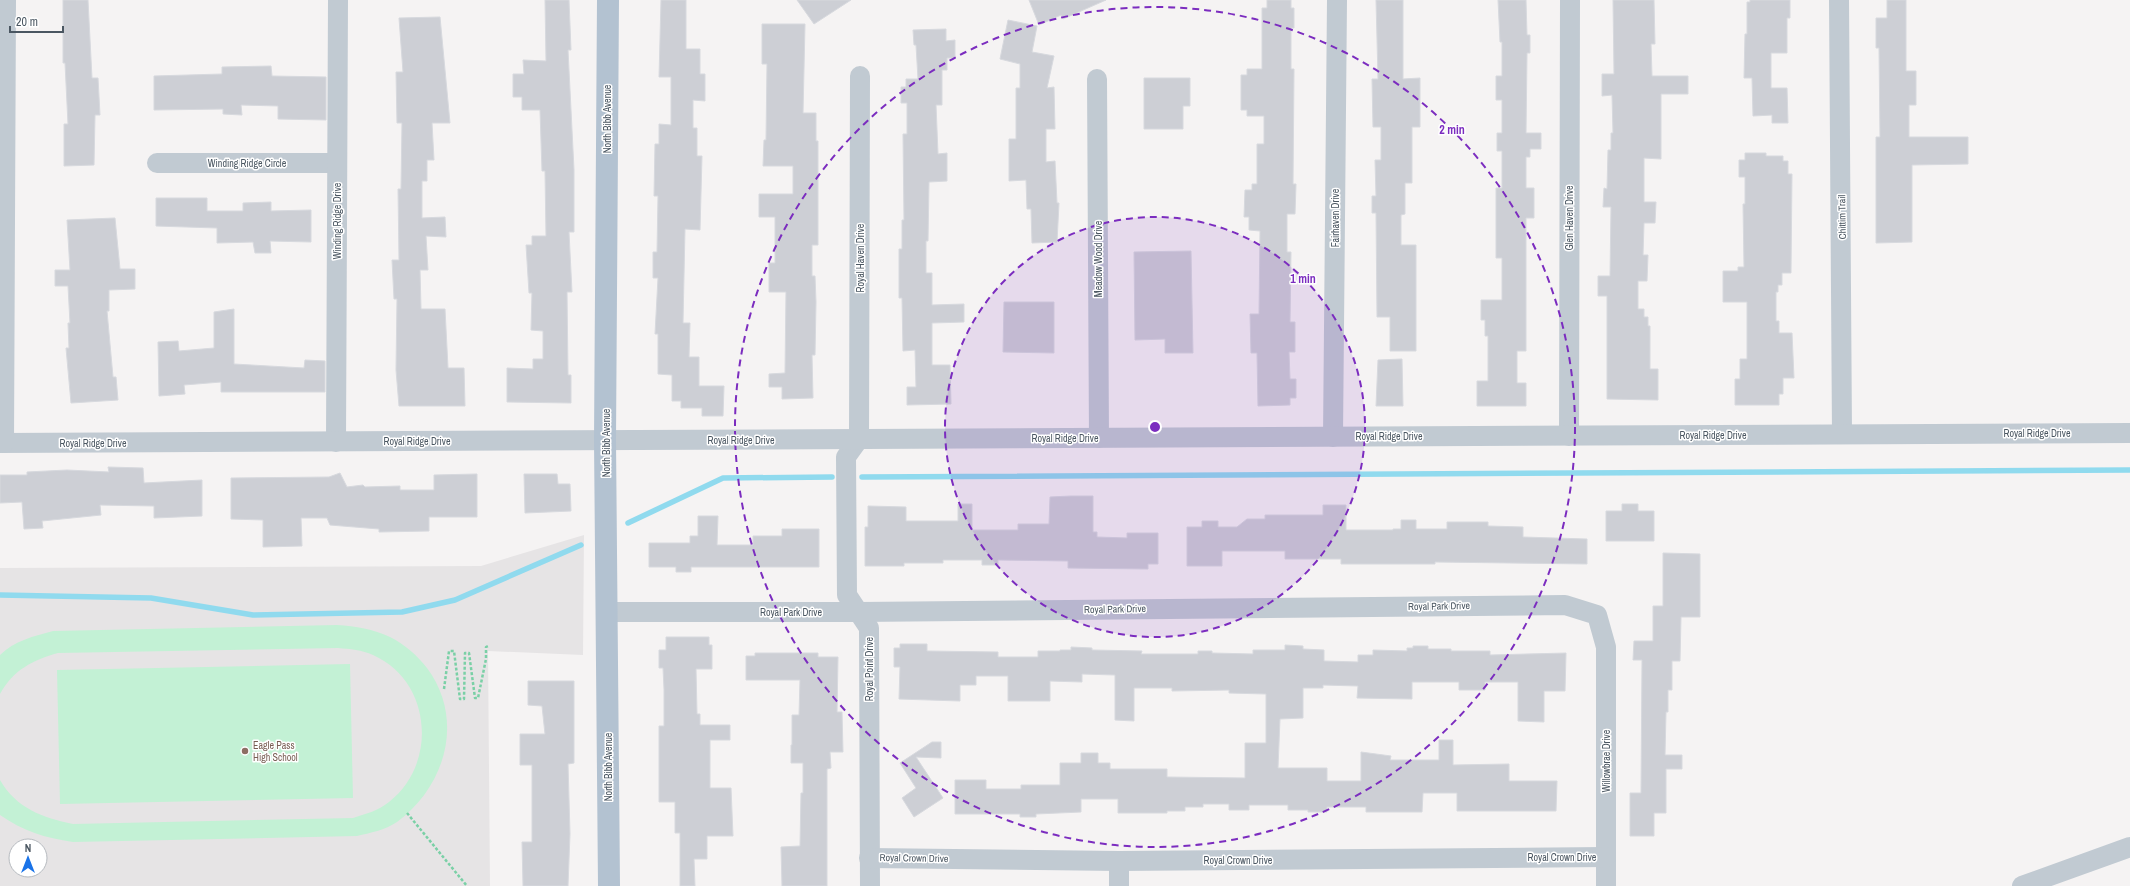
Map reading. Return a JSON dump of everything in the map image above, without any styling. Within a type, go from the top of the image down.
[{"type":"main road","name":"North Bibb Avenue","points":[[608,0],[605,440],[608,612],[609,886]]},
{"type":"street","points":[[2,443],[6,0]]},
{"type":"street","name":"Winding Ridge Drive","points":[[336,442],[338,0]]},
{"type":"street","name":"Fairhaven Drive","points":[[1333,437],[1337,0]]},
{"type":"street","name":"Glen Haven Drive","points":[[1569,436],[1570,0]]},
{"type":"street","name":"Chittim Trail","points":[[1839,0],[1842,434]]},
{"type":"street","name":"Royal Haven Drive","points":[[859,439],[860,76]]},
{"type":"street","name":"Meadow Wood Drive","points":[[1097,79],[1099,438]]},
{"type":"street","name":"Winding Ridge Circle","points":[[157,162],[337,162]]},
{"type":"street","name":"Royal Ridge Drive","points":[[2,443],[2130,433]]},
{"type":"street","name":"Royal Point Drive","points":[[859,439],[846,457],[847,595],[869,628],[870,886]]},
{"type":"street","name":"Royal Park Drive","points":[[608,612],[859,612],[1565,605],[1597,615],[1603,637]]},
{"type":"street","name":"Willowbrae Drive","points":[[1603,637],[1606,647],[1606,886]]},
{"type":"street","points":[[2022,886],[2130,846]]},
{"type":"street","name":"Royal Crown Drive","points":[[869,858],[1119,861],[1606,857]]},
{"type":"street","points":[[1119,861],[1119,886]]},
{"type":"path","points":[[444,689],[450,651],[454,651],[460,699],[464,699],[465,653],[469,653],[475,698],[478,698],[486,659],[486,647],[488,646]]},
{"type":"path","points":[[407,813],[467,886]]},
{"type":"shaded area","name":"Eagle Pass High School","points":[[584,535],[583,655],[488,651],[490,886],[0,886],[0,568],[481,566]]},
{"type":"green space","points":[[337,625],[371,630],[390,637],[405,646],[415,654],[427,668],[439,688],[445,709],[447,730],[445,751],[438,771],[428,790],[414,807],[392,825],[377,831],[357,836],[73,842],[26,830],[0,815],[0,780],[6,790],[22,805],[51,819],[73,824],[353,818],[380,808],[389,802],[405,786],[415,767],[421,746],[422,724],[417,703],[407,684],[393,667],[365,652],[338,648],[58,653],[40,659],[24,667],[11,678],[0,694],[0,655],[18,643],[53,631]]},
{"type":"green space","points":[[350,664],[353,798],[60,804],[57,670]]},
{"type":"building","points":[[63,0],[88,0],[92,78],[98,78],[100,115],[95,115],[94,165],[64,166],[64,124],[68,124],[65,63],[63,63]]},
{"type":"building","points":[[545,0],[569,0],[571,50],[568,50],[574,170],[574,232],[569,232],[572,292],[567,292],[568,375],[571,375],[571,403],[507,402],[507,368],[533,369],[533,359],[543,359],[543,331],[531,330],[532,293],[529,293],[526,245],[532,245],[532,236],[546,236],[545,171],[542,171],[540,110],[522,110],[522,97],[513,97],[513,74],[524,74],[523,60],[546,61]]},
{"type":"building","points":[[661,0],[686,0],[686,49],[700,49],[700,74],[705,74],[705,101],[693,100],[693,128],[697,128],[697,156],[702,156],[700,230],[685,229],[683,323],[690,323],[689,357],[699,357],[699,386],[724,386],[723,416],[702,416],[702,408],[681,408],[681,401],[672,401],[672,375],[658,374],[658,334],[655,334],[658,278],[653,278],[653,252],[657,252],[658,196],[654,196],[655,144],[659,144],[659,124],[671,125],[671,77],[659,77]]},
{"type":"building","points":[[797,0],[851,0],[814,24]]},
{"type":"building","points":[[1029,0],[1106,0],[1063,19],[1061,15],[1039,25]]},
{"type":"building","points":[[1267,0],[1291,0],[1291,8],[1294,8],[1294,28],[1291,28],[1291,69],[1294,69],[1293,184],[1296,184],[1295,214],[1287,214],[1287,252],[1291,252],[1290,322],[1295,322],[1295,352],[1289,352],[1290,379],[1296,379],[1296,398],[1290,398],[1290,405],[1258,406],[1257,353],[1251,353],[1250,314],[1259,314],[1260,231],[1249,230],[1249,217],[1244,217],[1245,190],[1252,190],[1252,184],[1257,184],[1257,144],[1264,144],[1264,116],[1247,116],[1247,110],[1241,110],[1241,75],[1247,75],[1247,69],[1262,69],[1262,8],[1267,8]]},
{"type":"building","points":[[1376,0],[1403,0],[1403,79],[1420,78],[1420,127],[1412,127],[1412,183],[1405,183],[1405,214],[1401,215],[1401,245],[1416,245],[1416,351],[1390,351],[1390,317],[1377,317],[1376,213],[1372,213],[1372,196],[1376,196],[1375,160],[1381,160],[1381,127],[1373,127],[1372,79],[1378,79]]},
{"type":"building","points":[[1498,0],[1526,0],[1527,35],[1530,35],[1530,53],[1527,53],[1526,133],[1541,133],[1541,149],[1530,149],[1530,157],[1526,157],[1526,188],[1534,188],[1534,218],[1526,218],[1526,351],[1517,351],[1517,383],[1526,383],[1526,406],[1477,406],[1477,381],[1488,381],[1488,336],[1485,336],[1485,320],[1481,320],[1481,300],[1502,300],[1502,258],[1496,258],[1496,188],[1502,188],[1502,151],[1497,151],[1497,133],[1502,133],[1502,100],[1496,100],[1496,76],[1502,76],[1502,42],[1500,42]]},
{"type":"building","points":[[1613,0],[1654,0],[1655,44],[1651,44],[1652,76],[1688,76],[1688,94],[1661,94],[1661,159],[1644,158],[1644,202],[1656,202],[1655,223],[1644,223],[1643,255],[1648,255],[1647,281],[1638,281],[1638,309],[1644,309],[1644,317],[1648,317],[1648,326],[1650,326],[1650,369],[1658,369],[1658,400],[1607,399],[1607,296],[1598,296],[1598,276],[1610,276],[1611,207],[1603,207],[1604,188],[1607,189],[1608,150],[1611,150],[1611,133],[1613,133],[1612,95],[1602,96],[1602,74],[1614,74]]},
{"type":"building","points":[[1750,0],[1790,0],[1790,18],[1787,18],[1787,53],[1771,53],[1771,88],[1787,88],[1788,123],[1772,123],[1772,115],[1753,116],[1752,78],[1744,78],[1745,34],[1747,34],[1747,2],[1750,2]]},
{"type":"building","points":[[1887,0],[1906,0],[1906,71],[1916,71],[1916,105],[1909,105],[1909,137],[1968,137],[1968,164],[1912,165],[1912,242],[1876,243],[1876,137],[1880,137],[1879,48],[1876,48],[1876,18],[1887,18]]},
{"type":"building","points":[[440,17],[450,123],[432,123],[434,160],[427,160],[427,181],[422,181],[422,218],[445,217],[446,237],[426,236],[428,270],[420,270],[421,309],[445,309],[448,368],[464,368],[465,406],[399,406],[396,370],[397,299],[394,299],[392,260],[399,260],[398,189],[401,189],[402,123],[397,123],[396,72],[403,72],[399,18]]},
{"type":"building","points":[[1008,20],[1037,26],[1032,52],[1054,56],[1047,88],[1054,87],[1055,129],[1046,129],[1046,162],[1055,161],[1057,203],[1059,203],[1057,242],[1032,243],[1031,209],[1027,209],[1026,180],[1009,181],[1009,139],[1016,139],[1016,88],[1020,88],[1020,64],[1000,59]]},
{"type":"building","points":[[762,24],[805,24],[803,113],[816,113],[816,141],[818,141],[818,245],[812,245],[812,276],[815,276],[816,302],[815,355],[812,355],[813,398],[782,399],[782,387],[769,387],[769,374],[785,373],[786,292],[769,292],[769,263],[775,263],[775,217],[759,217],[759,194],[793,194],[793,166],[763,166],[764,140],[766,140],[767,64],[762,64]]},
{"type":"building","points":[[946,29],[946,41],[955,40],[955,58],[947,58],[947,70],[942,70],[942,105],[936,105],[938,154],[947,153],[947,181],[929,182],[926,273],[932,273],[932,305],[964,304],[964,322],[932,323],[932,365],[950,365],[951,404],[907,405],[907,387],[916,387],[915,350],[903,351],[902,298],[899,298],[899,249],[902,249],[902,220],[904,220],[903,134],[907,134],[907,103],[901,103],[901,87],[906,87],[906,79],[918,79],[916,45],[914,45],[913,30]]},
{"type":"building","points":[[271,66],[272,76],[326,77],[326,120],[278,119],[278,106],[241,105],[242,115],[223,114],[223,109],[154,110],[154,76],[222,74],[222,67]]},
{"type":"building","points":[[1144,78],[1190,78],[1190,106],[1183,106],[1183,129],[1144,129]]},
{"type":"building","points":[[1745,153],[1766,153],[1766,156],[1783,156],[1783,161],[1788,161],[1788,174],[1792,174],[1791,273],[1782,273],[1782,285],[1778,285],[1778,292],[1776,292],[1776,321],[1779,321],[1779,333],[1792,333],[1794,378],[1783,378],[1783,394],[1779,394],[1779,405],[1735,405],[1735,379],[1740,379],[1740,359],[1747,359],[1747,302],[1723,302],[1723,271],[1738,271],[1738,267],[1744,267],[1743,204],[1745,204],[1745,177],[1739,177],[1739,160],[1745,160]]},
{"type":"building","points":[[156,198],[207,198],[207,211],[243,211],[243,203],[271,202],[271,211],[311,210],[311,242],[270,241],[271,253],[255,253],[253,242],[217,243],[217,228],[156,226]]},
{"type":"building","points":[[115,218],[120,269],[135,269],[135,289],[109,290],[109,311],[107,311],[113,377],[116,377],[118,400],[71,403],[66,348],[69,348],[68,323],[70,323],[68,286],[55,286],[55,270],[70,270],[67,220]]},
{"type":"building","points":[[1191,251],[1193,353],[1165,353],[1165,339],[1135,340],[1134,252]]},
{"type":"building","points":[[1004,302],[1054,302],[1054,353],[1003,352]]},
{"type":"building","points":[[234,309],[234,364],[304,368],[305,360],[325,361],[325,392],[221,392],[221,382],[184,385],[185,394],[159,396],[158,342],[178,341],[179,351],[214,348],[214,312]]},
{"type":"building","points":[[1402,359],[1403,406],[1376,406],[1378,360]]},
{"type":"building","points":[[108,467],[143,468],[144,483],[202,480],[202,516],[154,518],[154,506],[100,505],[101,515],[42,521],[43,528],[24,529],[22,502],[0,503],[0,475],[27,475],[27,472],[67,470],[109,472]]},
{"type":"building","points":[[340,473],[347,487],[363,485],[365,487],[400,486],[400,490],[434,490],[434,475],[477,474],[477,517],[429,517],[429,531],[379,532],[379,529],[330,525],[327,518],[301,518],[302,546],[263,547],[263,520],[231,519],[231,478],[329,477]]},
{"type":"building","points":[[524,474],[557,474],[558,484],[570,484],[571,511],[525,513]]},
{"type":"building","points":[[1093,496],[1093,532],[1097,532],[1097,537],[1127,538],[1127,533],[1158,533],[1158,564],[1148,564],[1148,569],[1068,568],[1068,561],[998,560],[998,565],[982,565],[982,560],[943,560],[943,563],[904,563],[904,566],[865,566],[865,527],[868,527],[868,506],[906,507],[906,521],[958,521],[958,504],[972,504],[972,530],[1018,530],[1018,524],[1049,524],[1050,497]]},
{"type":"building","points":[[1622,504],[1638,504],[1638,511],[1654,511],[1654,541],[1606,541],[1606,511],[1622,511]]},
{"type":"building","points":[[1323,505],[1346,505],[1346,530],[1401,529],[1401,520],[1416,520],[1416,529],[1447,529],[1447,522],[1488,522],[1488,526],[1523,527],[1523,537],[1587,539],[1587,564],[1435,562],[1435,564],[1341,564],[1341,559],[1285,559],[1285,551],[1222,551],[1222,566],[1187,566],[1187,527],[1202,527],[1202,521],[1218,521],[1218,527],[1237,527],[1247,519],[1265,519],[1265,515],[1323,515]]},
{"type":"building","points":[[698,516],[718,516],[717,545],[753,545],[753,536],[782,536],[782,529],[819,529],[819,567],[691,567],[691,572],[676,572],[676,567],[649,567],[649,543],[690,543],[690,536],[698,536]]},
{"type":"building","points":[[1663,553],[1700,554],[1700,617],[1681,617],[1680,661],[1672,661],[1672,690],[1668,690],[1665,755],[1682,755],[1682,769],[1666,769],[1666,813],[1654,813],[1654,836],[1630,836],[1630,793],[1641,793],[1642,660],[1633,660],[1634,641],[1653,641],[1653,606],[1663,606]]},
{"type":"building","points":[[666,637],[709,637],[709,645],[712,645],[712,669],[696,669],[697,714],[700,714],[700,725],[730,725],[730,740],[710,740],[710,788],[731,788],[733,836],[707,836],[707,859],[694,859],[695,886],[680,886],[680,833],[675,833],[675,802],[659,802],[659,726],[664,726],[664,689],[663,668],[659,668],[659,650],[666,650]]},
{"type":"building","points":[[900,644],[927,644],[927,651],[998,652],[998,657],[1038,657],[1038,651],[1071,650],[1071,647],[1092,648],[1092,650],[1142,651],[1141,654],[1198,654],[1198,651],[1212,651],[1212,653],[1253,654],[1253,650],[1285,650],[1285,645],[1303,646],[1303,649],[1324,650],[1324,661],[1358,662],[1358,655],[1373,655],[1373,650],[1407,651],[1407,648],[1413,648],[1413,646],[1428,646],[1428,649],[1451,649],[1451,651],[1490,651],[1490,655],[1566,653],[1565,691],[1544,691],[1544,722],[1518,721],[1518,682],[1485,682],[1485,690],[1459,690],[1459,682],[1412,682],[1412,699],[1357,698],[1358,686],[1323,685],[1323,688],[1303,688],[1303,718],[1280,719],[1278,768],[1327,768],[1327,781],[1361,781],[1361,752],[1391,756],[1390,760],[1439,760],[1439,740],[1453,740],[1453,765],[1509,764],[1509,781],[1557,781],[1556,811],[1457,811],[1457,793],[1423,793],[1422,812],[1366,812],[1366,807],[1327,807],[1327,812],[1308,812],[1308,810],[1288,810],[1288,805],[1249,805],[1249,810],[1229,810],[1229,804],[1203,804],[1203,807],[1185,807],[1185,811],[1167,811],[1167,813],[1118,813],[1118,799],[1081,799],[1081,812],[1036,814],[1036,817],[1020,817],[1020,814],[955,814],[955,780],[986,780],[986,789],[1021,789],[1021,785],[1060,785],[1060,763],[1081,763],[1081,753],[1098,753],[1098,763],[1110,763],[1110,769],[1167,769],[1167,777],[1245,778],[1245,743],[1266,743],[1266,694],[1229,693],[1229,690],[1172,691],[1172,688],[1134,688],[1134,721],[1115,720],[1115,675],[1082,674],[1082,682],[1050,681],[1050,701],[1008,701],[1008,676],[976,676],[976,685],[960,685],[960,701],[899,699],[900,667],[894,667],[894,648],[900,648]]},
{"type":"building","points":[[755,653],[818,653],[818,657],[838,657],[837,712],[842,712],[843,752],[830,752],[831,768],[827,769],[827,886],[782,886],[781,847],[800,846],[803,763],[791,763],[791,745],[792,715],[799,715],[800,680],[746,680],[746,656],[755,656]]},
{"type":"building","points":[[528,681],[574,681],[574,763],[568,764],[570,834],[568,886],[523,886],[522,842],[532,842],[532,765],[520,765],[520,734],[545,734],[542,706],[528,705]]},
{"type":"building","points":[[932,742],[941,742],[941,758],[916,757],[943,798],[914,817],[902,798],[916,788],[900,763]]},
{"type":"waterway","points":[[862,477],[2130,470]]},
{"type":"waterway","points":[[628,523],[723,478],[832,477]]},
{"type":"waterway","points":[[0,595],[151,598],[253,615],[402,612],[455,600],[581,545]]},
{"type":"place","name":"Eagle Pass High School","points":[[245,751]]}]
